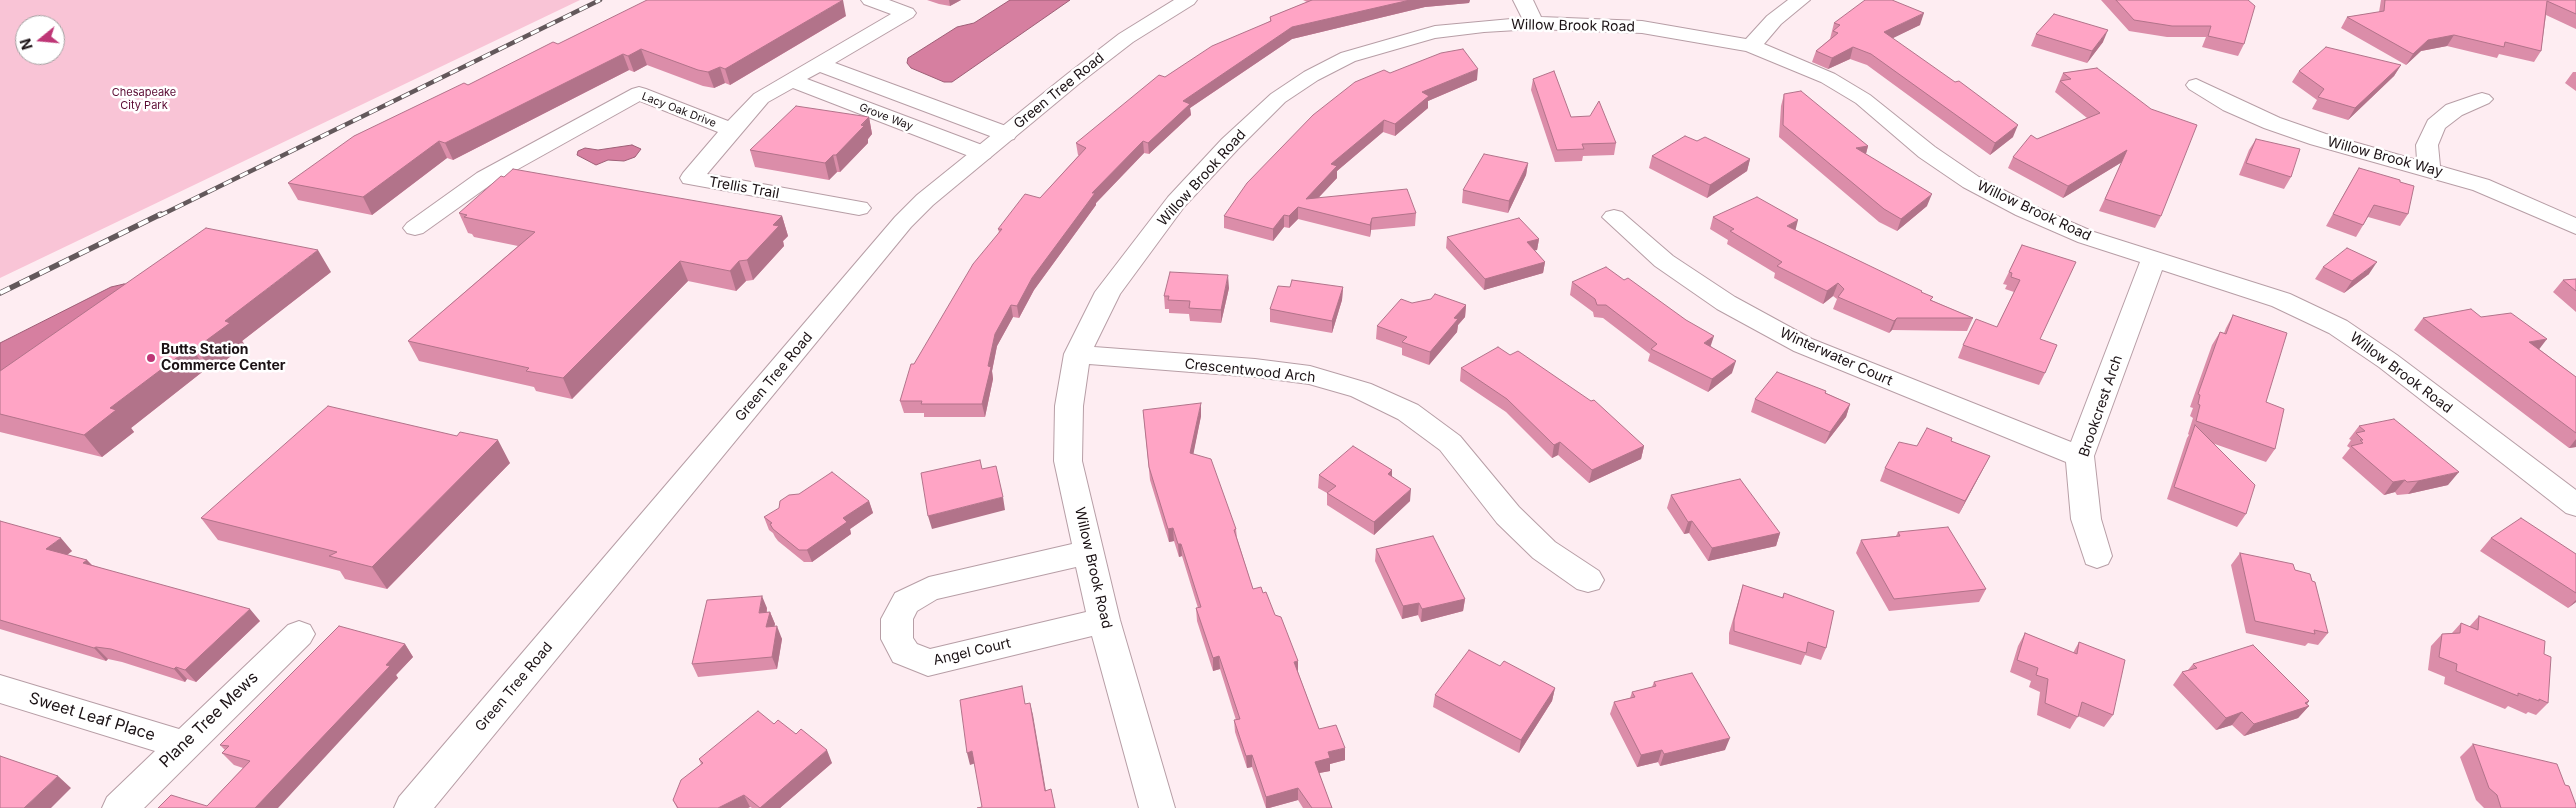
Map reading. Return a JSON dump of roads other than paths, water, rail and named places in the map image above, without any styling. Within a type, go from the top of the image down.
[{"type":"street","name":"Lacy Oak Drive","points":[[414,228],[484,178],[639,93],[732,130],[761,98],[906,13],[872,0]]},
{"type":"street","name":"Green Tree Road","points":[[412,808],[903,222],[925,200],[1073,78],[1126,38],[1187,0]]},
{"type":"street","points":[[1523,0],[1534,23]]},
{"type":"street","points":[[1751,46],[1774,20],[1800,0]]},
{"type":"street","name":"Willow Brook Road","points":[[1157,808],[1104,620],[1068,461],[1068,406],[1077,354],[1108,292],[1176,202],[1230,144],[1278,98],[1311,76],[1348,57],[1391,43],[1435,32],[1484,26],[1534,23],[1642,27],[1751,46],[1814,71],[1863,98],[1927,152],[1971,182],[2024,210],[2086,237],[2281,300],[2338,327],[2388,360],[2460,418],[2576,505]]},
{"type":"street","name":"Grove Way","points":[[818,64],[1006,134]]},
{"type":"street","name":"Grove Way","points":[[790,80],[982,153]]},
{"type":"street","name":"Willow Brook Way","points":[[2196,85],[2231,105],[2272,123],[2318,139],[2429,168],[2481,185],[2533,206],[2576,227]]},
{"type":"street","points":[[2429,168],[2427,145],[2436,125],[2454,110],[2482,98]]},
{"type":"street","name":"Trellis Trail","points":[[732,130],[691,178],[859,208]]},
{"type":"street","name":"Winterwater Court","points":[[1614,217],[1664,261],[1711,293],[1803,345],[1888,382],[2080,456]]},
{"type":"street","name":"Brookcrest Arch","points":[[2097,556],[2086,519],[2080,456],[2153,260]]},
{"type":"street","name":"Crescentwood Arch","points":[[1077,354],[1255,368],[1310,375],[1361,390],[1408,412],[1450,444],[1508,515],[1544,550],[1588,580]]},
{"type":"street","name":"Angel Court","points":[[1089,552],[928,589],[906,602],[897,620],[898,640],[905,654],[928,663],[1104,620]]},
{"type":"street","name":"Plane Tree Mews","points":[[120,808],[299,634]]},
{"type":"street","name":"Sweet Leaf Place","points":[[0,689],[184,744]]},
{"type":"railway","points":[[159,216],[600,0]]},
{"type":"railway","points":[[0,293],[161,214]]},
{"type":"place","name":"Butts Station Commerce Center","points":[[151,358]]},
{"type":"park label","name":"Chesapeake City Park","points":[[144,99]]}]
